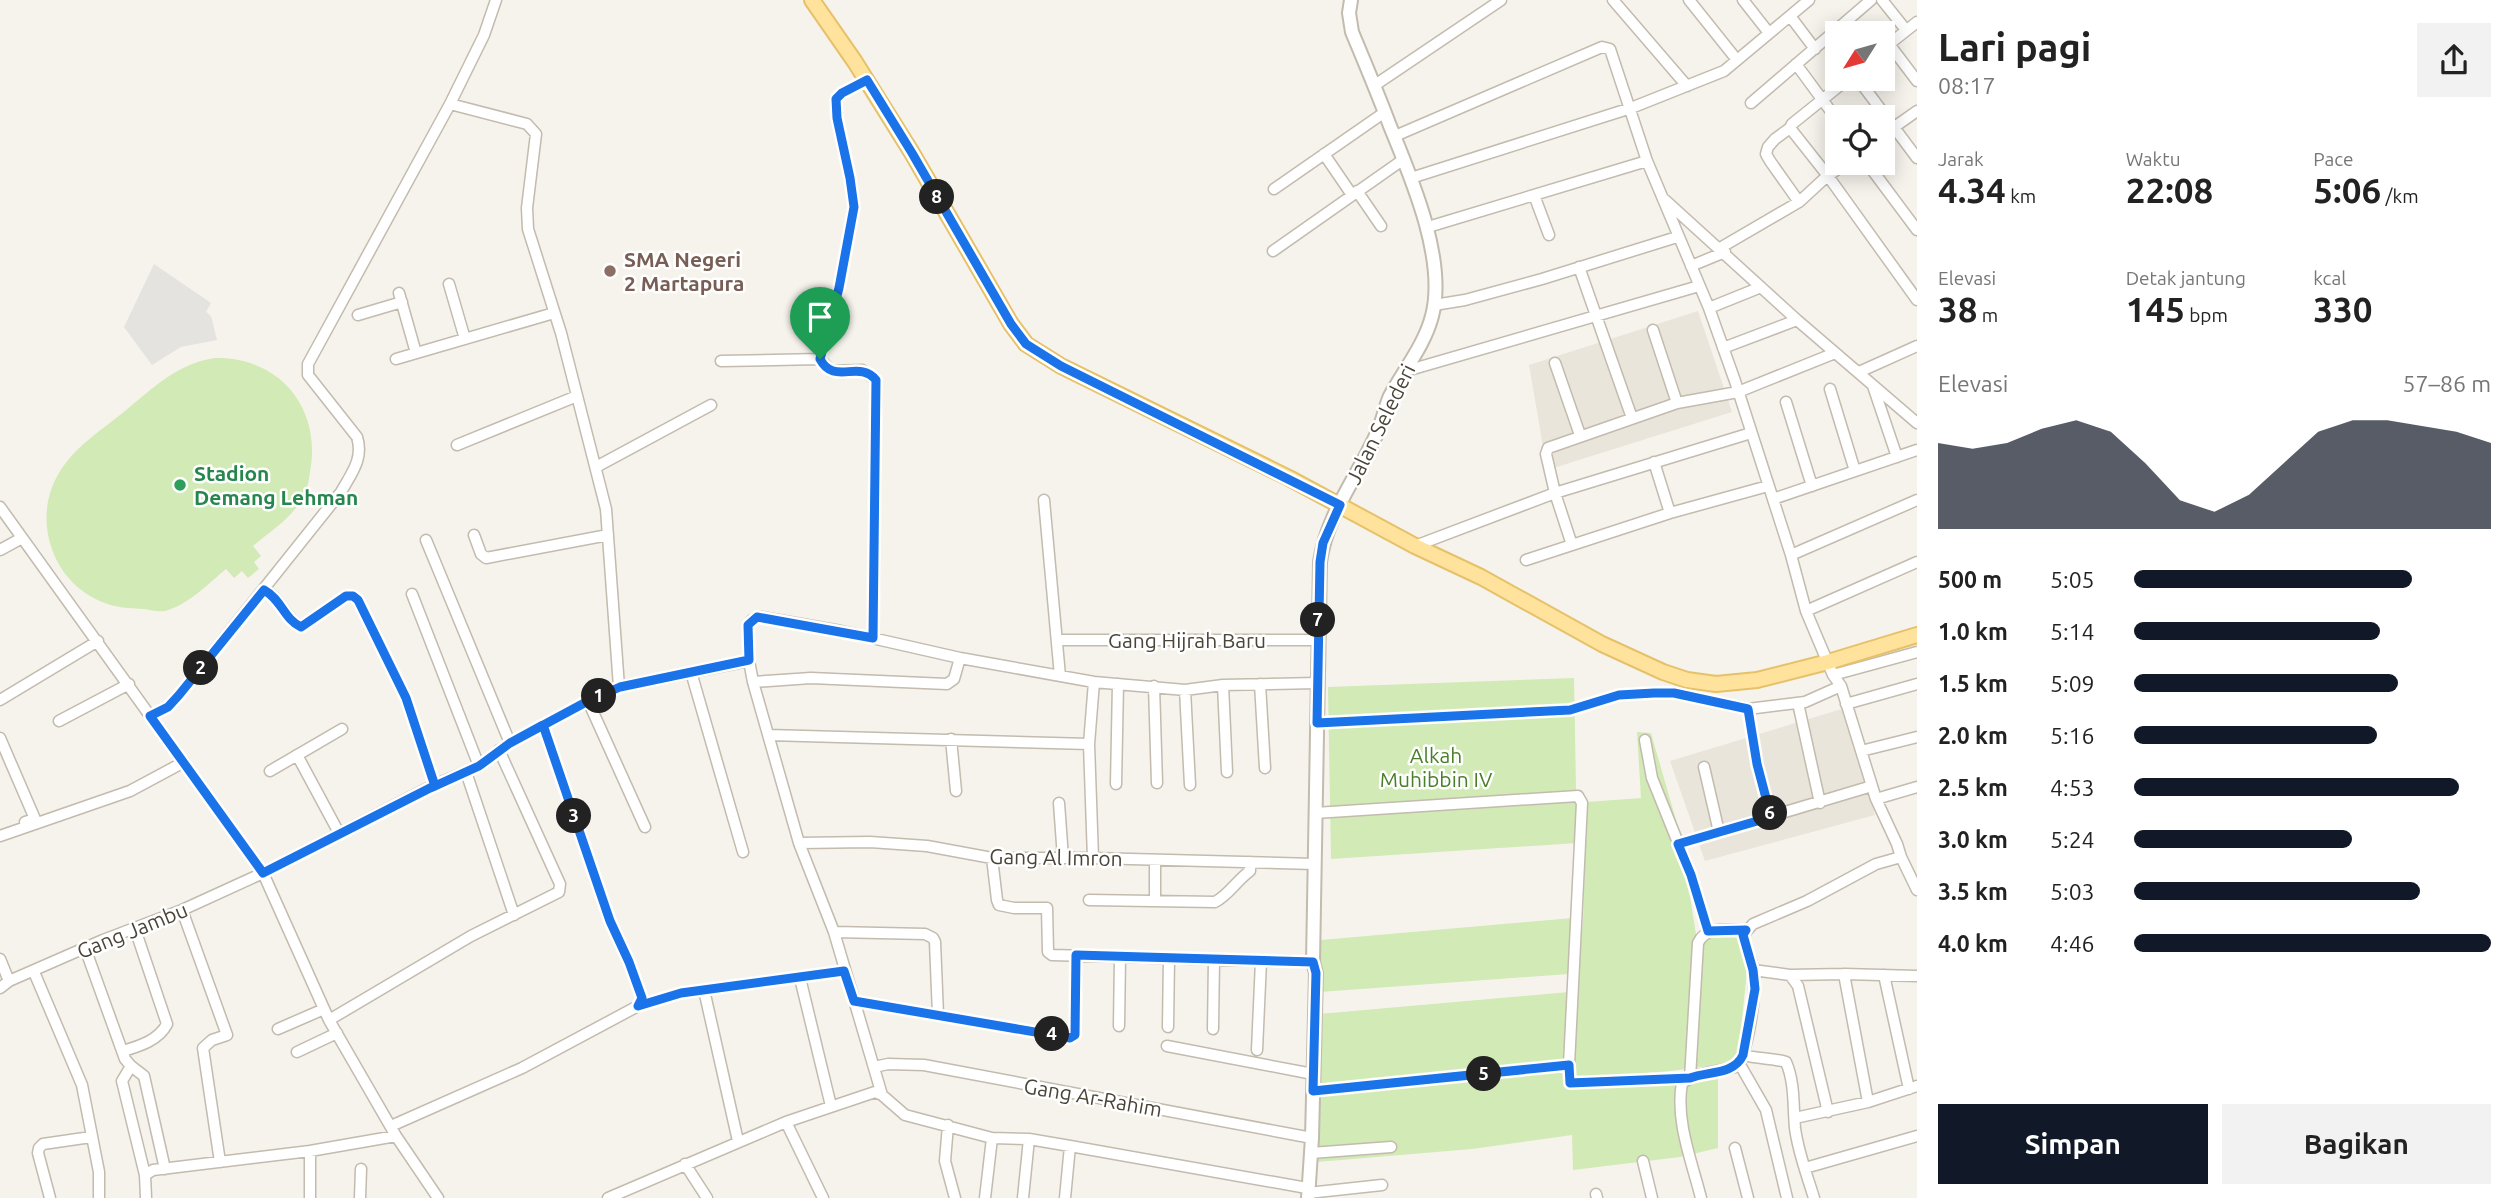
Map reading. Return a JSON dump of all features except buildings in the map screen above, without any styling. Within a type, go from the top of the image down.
[{"type":"main road","points":[[812,0],[867,80],[912,153],[976,267],[1026,344],[1061,366],[1340,505],[1602,644],[1687,680],[1732,684],[1830,668],[1917,635]]},
{"type":"street","points":[[150,716],[168,707],[179,695],[341,492],[359,460],[360,445],[357,437],[308,375],[308,364],[450,104],[484,35],[496,0]]},
{"type":"street","name":"Jalan Selederi","points":[[1308,1193],[1316,973],[1313,962],[1317,640],[1323,543],[1378,430],[1389,398],[1429,326],[1434,305],[1434,268],[1428,228],[1404,159],[1352,32],[1349,13],[1351,0]]},
{"type":"street","points":[[1375,85],[1501,0]]},
{"type":"street","points":[[1613,0],[1687,86]]},
{"type":"street","points":[[1689,0],[1737,60]]},
{"type":"street","points":[[1744,0],[1769,33]]},
{"type":"street","points":[[1751,103],[1871,0]]},
{"type":"street","points":[[1882,0],[1906,30]]},
{"type":"street","points":[[1411,178],[1631,108],[1717,75],[1790,16],[1802,2]]},
{"type":"street","points":[[1790,16],[1815,49]]},
{"type":"street","points":[[1895,39],[1917,22]]},
{"type":"street","points":[[1395,136],[1605,46],[1613,54],[1647,160],[1723,348],[1791,555],[1806,611],[1830,668],[1841,686],[1876,799],[1917,890]]},
{"type":"street","points":[[1895,57],[1917,81]]},
{"type":"street","points":[[1796,64],[1827,105]]},
{"type":"street","points":[[867,80],[836,99],[837,118],[854,207],[839,288],[820,359],[823,366],[831,371],[862,370],[872,374],[876,380],[873,638]]},
{"type":"street","points":[[1799,202],[1766,154],[1768,147],[1790,128],[1791,124],[1833,91]]},
{"type":"street","points":[[450,104],[527,124],[536,134],[527,208],[528,229],[554,313],[606,509],[620,687]]},
{"type":"street","points":[[1895,126],[1917,110]]},
{"type":"street","points":[[1274,190],[1385,111]]},
{"type":"street","points":[[1790,128],[1917,300]]},
{"type":"street","points":[[1895,128],[1917,158]]},
{"type":"street","points":[[1324,154],[1381,226]]},
{"type":"street","points":[[1273,251],[1404,159]]},
{"type":"street","points":[[1428,228],[1647,160]]},
{"type":"street","points":[[1876,175],[1917,230]]},
{"type":"street","points":[[1691,266],[1799,202],[1828,176]]},
{"type":"street","points":[[1534,195],[1549,236]]},
{"type":"street","points":[[1665,200],[1797,320],[1917,423]]},
{"type":"street","points":[[1434,305],[1465,300],[1677,237]]},
{"type":"street","points":[[1579,267],[1632,418]]},
{"type":"street","points":[[449,284],[465,339]]},
{"type":"street","points":[[1406,371],[1699,286]]},
{"type":"street","points":[[1709,308],[1761,287]]},
{"type":"street","points":[[358,314],[400,298],[416,353]]},
{"type":"street","points":[[396,359],[554,313]]},
{"type":"street","points":[[1723,348],[1797,320]]},
{"type":"street","points":[[1653,330],[1677,403]]},
{"type":"street","points":[[1859,372],[1917,346]]},
{"type":"street","points":[[1572,545],[1555,493],[1546,454],[1548,448],[1677,403],[1738,392],[1835,352]]},
{"type":"street","points":[[721,362],[820,359]]},
{"type":"street","points":[[1555,363],[1580,435]]},
{"type":"street","points":[[1873,386],[1897,457]]},
{"type":"street","points":[[1830,389],[1855,471]]},
{"type":"street","points":[[457,444],[577,396]]},
{"type":"street","points":[[1786,402],[1812,486]]},
{"type":"street","points":[[596,467],[711,405]]},
{"type":"street","points":[[1415,546],[1555,493],[1751,433]]},
{"type":"street","points":[[1773,499],[1917,450]]},
{"type":"street","points":[[1654,463],[1670,513]]},
{"type":"street","points":[[1526,560],[1670,513],[1768,486]]},
{"type":"street","points":[[1044,500],[1060,676]]},
{"type":"street","points":[[1791,555],[1917,500]]},
{"type":"street","points":[[0,507],[263,873],[329,1020],[394,1131],[438,1198]]},
{"type":"street","points":[[474,535],[481,554],[486,558],[608,536]]},
{"type":"street","points":[[0,550],[22,538]]},
{"type":"street","points":[[426,540],[510,743]]},
{"type":"street","points":[[1806,611],[1917,562]]},
{"type":"street","points":[[264,590],[275,596],[293,623],[301,627],[346,596],[353,596],[358,600],[406,698],[435,786]]},
{"type":"street","points":[[412,594],[479,766]]},
{"type":"street","points":[[882,1095],[834,932],[799,843],[753,682],[748,625],[752,620],[761,617],[960,658],[1094,682],[1185,690],[1223,685],[1317,683]]},
{"type":"street","name":"Gang Hijrah Baru","points":[[1057,640],[1317,640]]},
{"type":"street","points":[[0,700],[98,641]]},
{"type":"street","points":[[1830,668],[1917,652]]},
{"type":"street","points":[[753,682],[811,678],[947,684],[953,681],[960,658]]},
{"type":"street","name":"Gang Jambu","points":[[0,988],[9,981],[182,910],[263,873],[339,833],[479,766],[510,743],[588,701],[620,687],[749,660]]},
{"type":"street","points":[[691,673],[743,852]]},
{"type":"street","points":[[1093,858],[1089,744],[1094,682]]},
{"type":"street","points":[[59,721],[129,684]]},
{"type":"street","points":[[1116,784],[1118,684]]},
{"type":"street","points":[[1260,684],[1265,768]]},
{"type":"street","points":[[1846,704],[1917,684]]},
{"type":"street","points":[[1223,685],[1227,772]]},
{"type":"street","points":[[1154,686],[1157,783]]},
{"type":"street","points":[[1317,723],[1570,710],[1619,695],[1654,693],[1674,693],[1748,709],[1805,702],[1841,686]]},
{"type":"street","points":[[1185,690],[1189,785]]},
{"type":"street","points":[[588,701],[645,827]]},
{"type":"street","points":[[1798,703],[1820,803]]},
{"type":"street","points":[[1748,709],[1757,764],[1771,817]]},
{"type":"street","points":[[543,725],[610,921],[642,998],[638,1006]]},
{"type":"street","points":[[270,771],[342,729]]},
{"type":"street","points":[[768,735],[1089,744]]},
{"type":"street","points":[[1861,751],[1917,737]]},
{"type":"street","points":[[0,738],[35,819],[0,833]]},
{"type":"street","points":[[951,739],[956,791]]},
{"type":"street","points":[[1645,740],[1652,778],[1691,875],[1708,931]]},
{"type":"street","points":[[329,1020],[471,936],[555,895],[561,889],[499,750]]},
{"type":"street","points":[[297,755],[339,833]]},
{"type":"street","points":[[0,833],[130,791],[184,762]]},
{"type":"street","points":[[1704,767],[1719,832]]},
{"type":"street","points":[[466,772],[514,915]]},
{"type":"street","points":[[1678,844],[1872,786]]},
{"type":"street","points":[[1876,799],[1917,787]]},
{"type":"street","points":[[1315,813],[1578,796],[1582,803],[1570,1083],[1690,1078]]},
{"type":"street","points":[[1059,803],[1063,858]]},
{"type":"street","name":"Gang Al Imron","points":[[799,843],[870,842],[927,846],[992,859],[1093,858],[1314,864]]},
{"type":"street","points":[[1701,1198],[1684,1130],[1680,1095],[1682,1083],[1690,1078],[1701,1073],[1735,1067],[1741,1059],[1755,989],[1753,970],[1743,935],[1753,924],[1807,901],[1876,864],[1901,857]]},
{"type":"street","points":[[992,859],[996,900],[999,905],[1047,908],[1048,952],[1120,957],[1313,962]]},
{"type":"street","points":[[1155,860],[1155,901]]},
{"type":"street","points":[[1089,900],[1215,902],[1223,898],[1239,879],[1250,871],[1250,862]]},
{"type":"street","points":[[182,910],[227,1035],[212,1040],[203,1048],[220,1162]]},
{"type":"street","points":[[124,1051],[151,1041],[167,1024],[135,929]]},
{"type":"street","points":[[1690,1078],[1699,943],[1702,935],[1708,931],[1746,930]]},
{"type":"street","points":[[834,932],[930,936],[934,942],[938,1015]]},
{"type":"street","points":[[85,948],[125,1059],[144,1076],[165,1169]]},
{"type":"street","points":[[854,1001],[1072,1037],[1075,1035],[1076,955]]},
{"type":"street","points":[[1119,1026],[1120,957]]},
{"type":"street","points":[[1168,1027],[1169,958]]},
{"type":"street","points":[[0,959],[9,981]]},
{"type":"street","points":[[1213,1029],[1214,959]]},
{"type":"street","points":[[1257,1050],[1261,961]]},
{"type":"street","points":[[1753,970],[1790,975],[1917,976]]},
{"type":"street","points":[[145,1175],[153,1170],[310,1151],[394,1131],[522,1068],[638,1006],[681,993],[844,971]]},
{"type":"street","points":[[34,972],[82,1085],[99,1172],[99,1198]]},
{"type":"street","points":[[1844,974],[1868,1102]]},
{"type":"street","points":[[1790,975],[1798,986],[1828,1112]]},
{"type":"street","points":[[1795,1118],[1868,1102],[1913,1088],[1884,975]]},
{"type":"street","points":[[800,978],[831,1106]]},
{"type":"street","points":[[704,990],[738,1141]]},
{"type":"street","points":[[278,1029],[324,1009]]},
{"type":"street","points":[[297,1052],[337,1033]]},
{"type":"street","points":[[1167,1046],[1313,1074]]},
{"type":"street","points":[[1741,1059],[1777,1059],[1786,1062],[1793,1088],[1795,1118],[1805,1168],[1814,1198]]},
{"type":"street","points":[[1741,1059],[1766,1110],[1787,1198]]},
{"type":"street","name":"Gang Ar-Rahim","points":[[874,1067],[888,1064],[924,1065],[1312,1138]]},
{"type":"street","points":[[1313,1091],[1569,1065]]},
{"type":"street","points":[[131,1066],[122,1081],[145,1175],[146,1198]]},
{"type":"street","points":[[608,1198],[738,1141],[875,1092],[905,1115],[992,1138],[1029,1139],[1070,1146],[1308,1193],[1382,1185]]},
{"type":"street","points":[[786,1122],[823,1198]]},
{"type":"street","points":[[948,1125],[945,1161],[955,1198]]},
{"type":"street","points":[[1805,1168],[1917,1136]]},
{"type":"street","points":[[50,1198],[39,1148],[43,1144],[91,1137]]},
{"type":"street","points":[[985,1198],[992,1138]]},
{"type":"street","points":[[1023,1198],[1029,1139]]},
{"type":"street","points":[[1065,1198],[1070,1146]]},
{"type":"street","points":[[1311,1153],[1391,1147]]},
{"type":"street","points":[[1735,1148],[1748,1198]]},
{"type":"street","points":[[310,1151],[310,1198]]},
{"type":"street","points":[[1643,1161],[1652,1198]]},
{"type":"street","points":[[685,1164],[707,1198]]},
{"type":"street","points":[[360,1198],[361,1169]]},
{"type":"shaded area","points":[[154,264],[211,303],[206,312],[211,316],[217,340],[181,347],[152,365],[124,327]]},
{"type":"shaded area","points":[[1698,311],[1732,412],[1547,470],[1529,365]]},
{"type":"shaded area","points":[[1845,708],[1875,815],[1705,861],[1670,761]]},
{"type":"green space","name":"Stadion Demang Lehman","points":[[215,358],[238,360],[259,366],[277,377],[291,391],[302,408],[309,427],[312,449],[305,493],[289,516],[253,546],[261,556],[254,562],[259,569],[248,578],[242,571],[234,578],[226,569],[190,599],[165,611],[102,602],[85,593],[70,580],[51,547],[47,510],[59,473],[80,447],[156,385],[189,365]]},
{"type":"green space","name":"Alkah Muhibbin IV","points":[[1574,678],[1577,843],[1331,859],[1328,687]]},
{"type":"green space","points":[[1637,732],[1651,733],[1680,834],[1696,934],[1742,933],[1749,951],[1738,1058],[1733,1063],[1574,1079],[1570,1061],[1583,921],[1587,802],[1641,798]]},
{"type":"green space","points":[[1573,918],[1568,974],[1320,992],[1321,940]]},
{"type":"green space","points":[[1569,992],[1566,1028],[1571,1090],[1718,1077],[1718,1148],[1680,1157],[1573,1170],[1572,1135],[1472,1149],[1317,1162],[1319,1014]]},
{"type":"place","name":"SMA Negeri 2 Martapura","points":[[610,271]]},
{"type":"place","name":"Stadion Demang Lehman","points":[[180,485]]},
{"type":"route","points":[[820,359],[823,366],[831,371],[862,370],[872,374],[876,380],[873,638],[757,617],[748,625],[749,660],[620,687],[588,701],[510,743],[479,766],[339,833],[263,873],[150,716],[168,707],[179,695],[264,590],[275,596],[293,623],[301,627],[346,596],[353,596],[358,600],[406,698],[435,786],[479,766],[499,750],[510,743],[543,725],[610,921],[642,998],[638,1006],[681,993],[844,971],[854,1001],[1070,1038],[1075,1035],[1076,955],[1313,962],[1316,973],[1313,1091],[1569,1065],[1570,1083],[1690,1078],[1701,1073],[1735,1067],[1739,1063],[1743,1055],[1755,989],[1753,970],[1744,942],[1743,935],[1746,930],[1708,931],[1691,875],[1678,844],[1771,817],[1757,764],[1748,709],[1674,693],[1654,693],[1619,695],[1570,710],[1317,723],[1320,562],[1330,523],[1340,505],[1061,366],[1026,344],[1011,324],[867,80],[836,99],[837,118],[854,207],[839,288],[820,359]]}]
